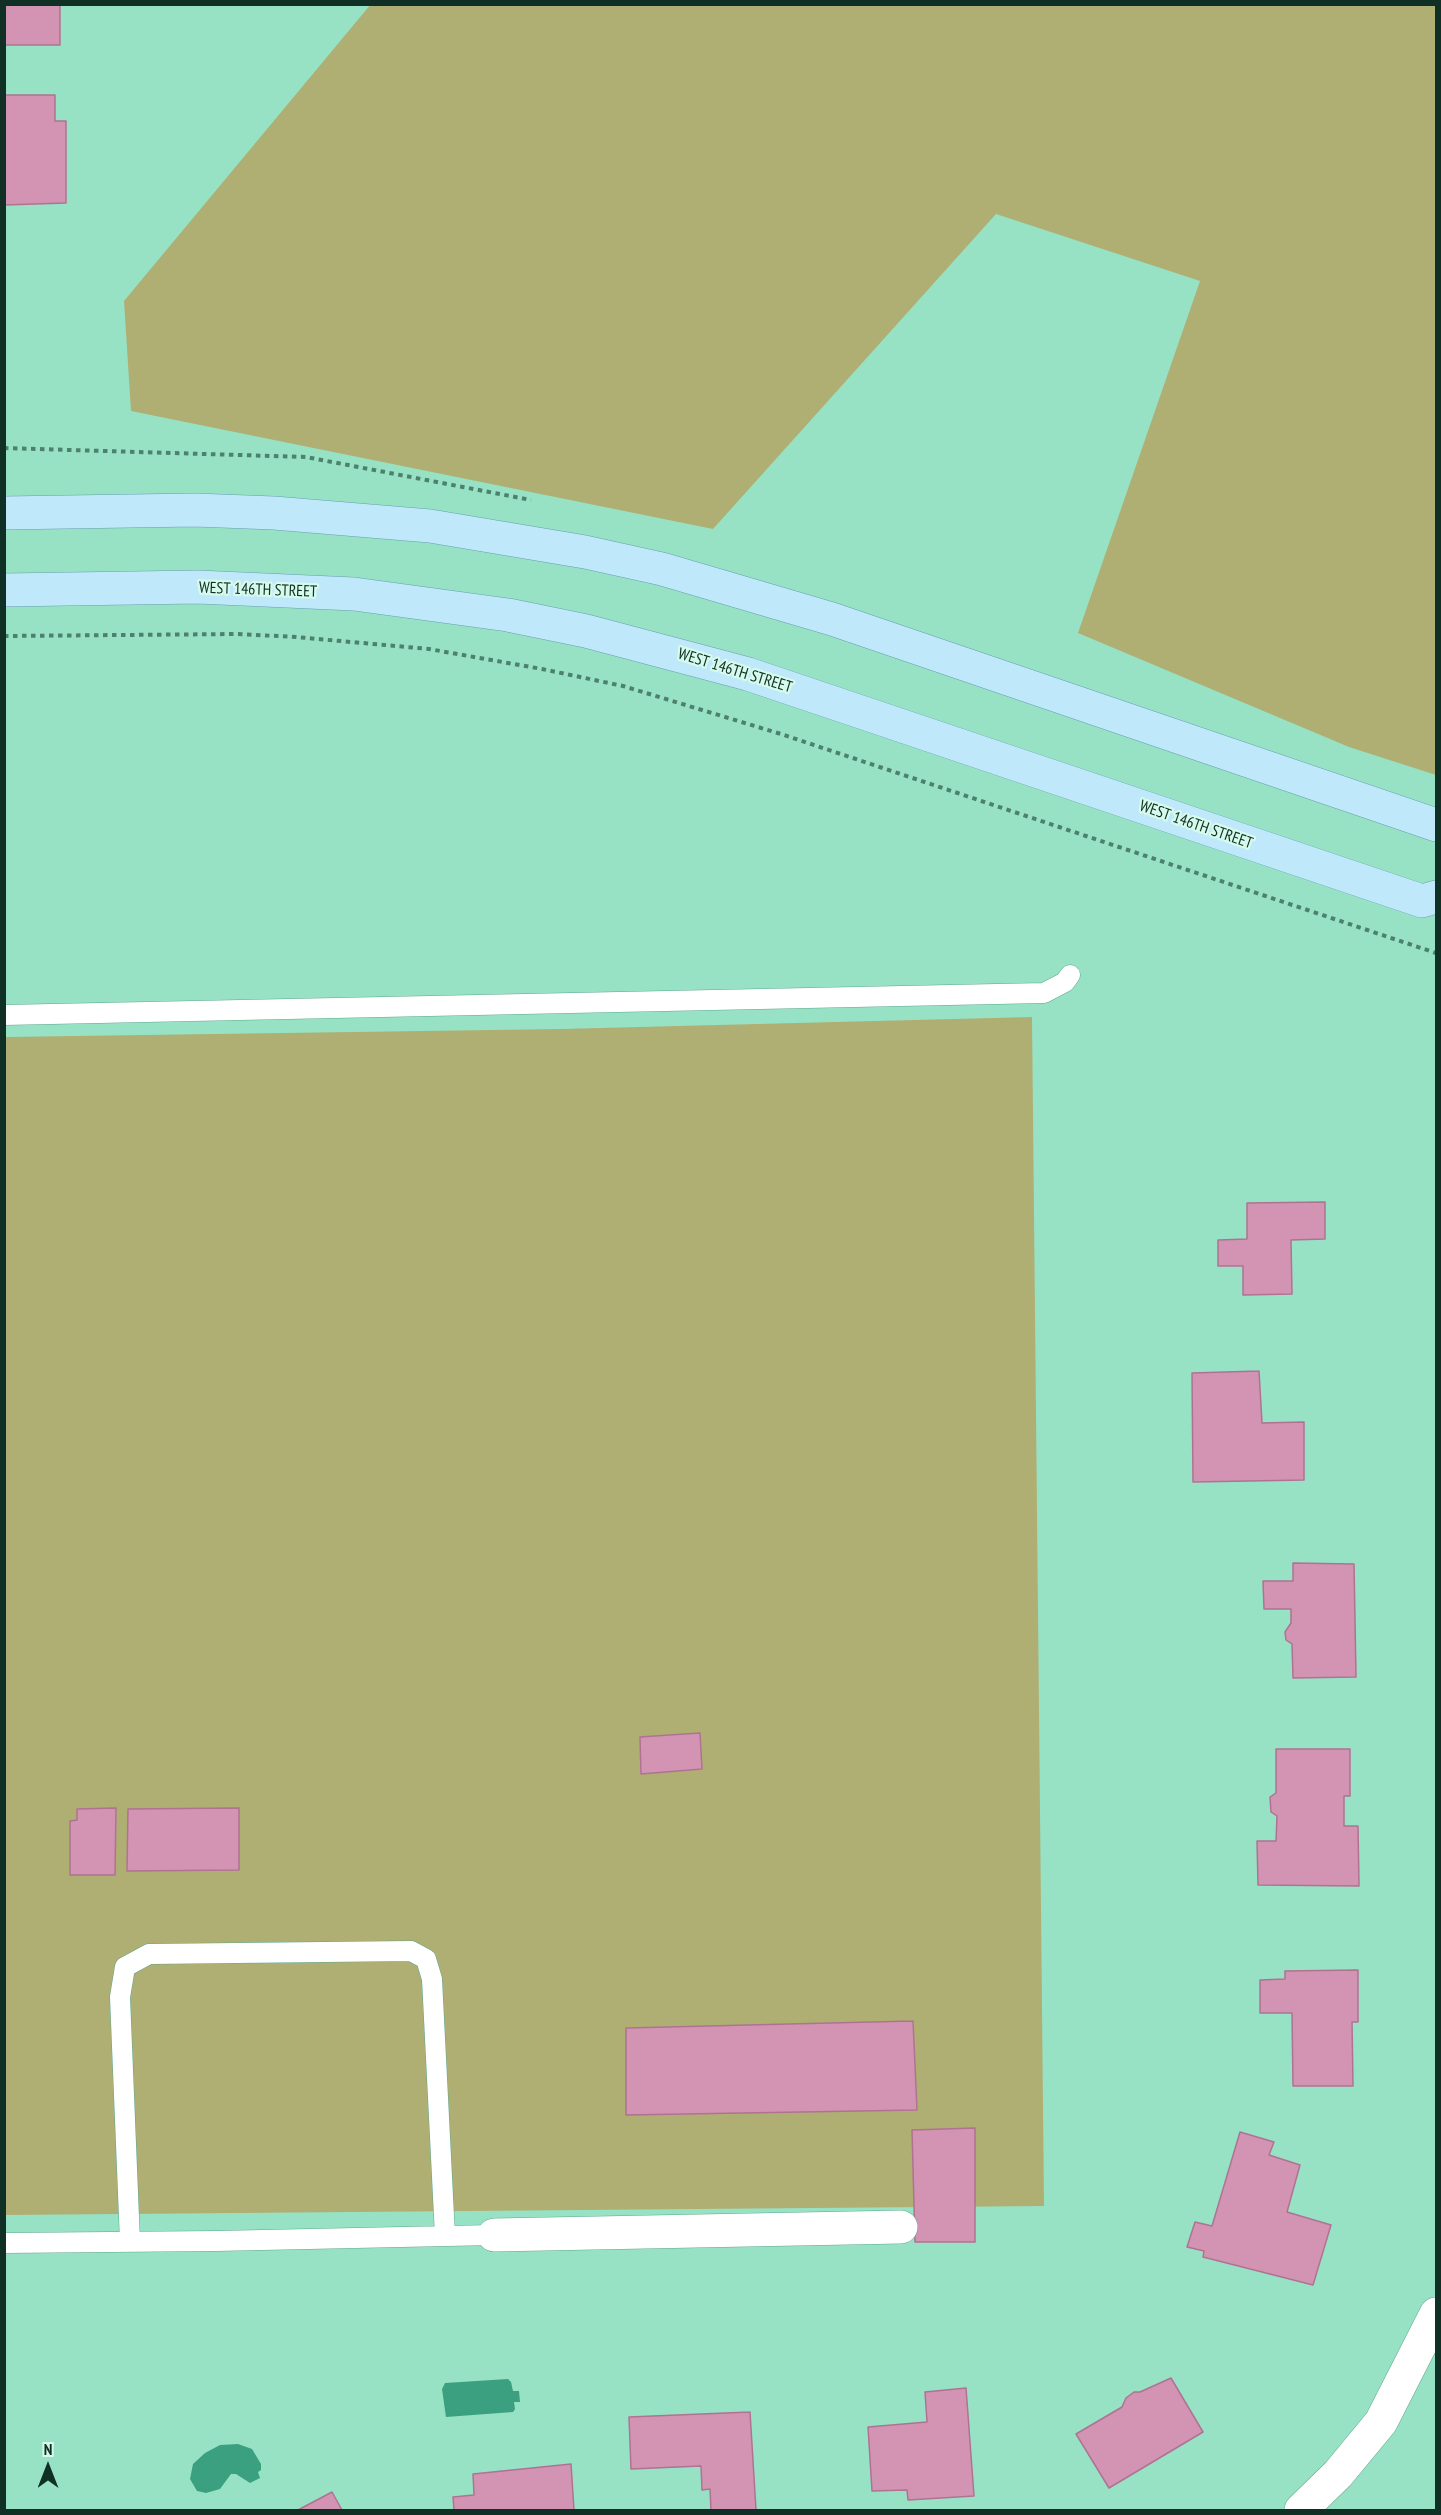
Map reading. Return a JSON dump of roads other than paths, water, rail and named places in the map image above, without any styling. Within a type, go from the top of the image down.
[{"type":"main road","points":[[4,513],[195,510],[286,514],[430,526],[585,552],[672,572],[832,619],[1437,825]]},
{"type":"main road","name":"WEST 146TH STREET","points":[[4,590],[198,587],[354,594],[508,615],[586,631],[748,674],[1422,901],[1437,897]]},
{"type":"street","points":[[494,2235],[901,2227]]},
{"type":"street","points":[[1301,2511],[1338,2474],[1381,2421],[1437,2314]]},
{"type":"lane","points":[[4,1015],[1044,993],[1065,982],[1070,975]]},
{"type":"lane","points":[[130,2242],[120,1997],[125,1967],[149,1953],[411,1951],[426,1959],[432,1979],[445,2236]]},
{"type":"lane","points":[[4,2243],[494,2235]]}]
